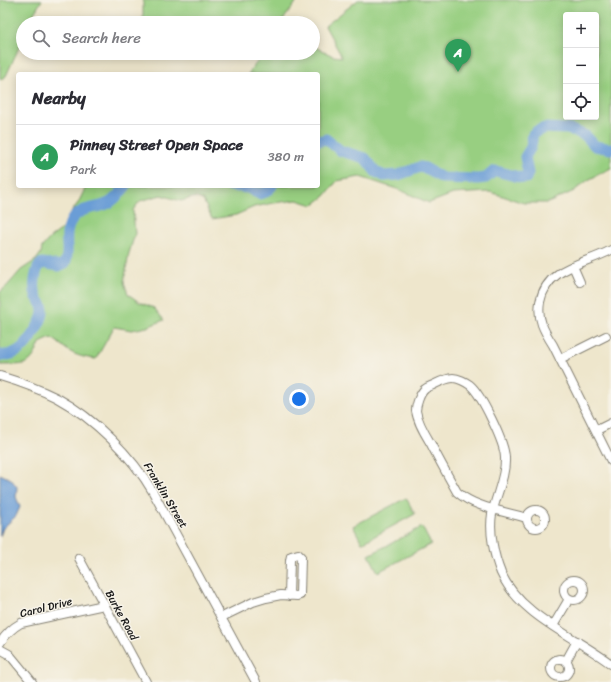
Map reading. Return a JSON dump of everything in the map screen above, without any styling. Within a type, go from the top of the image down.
[{"type":"street","points":[[611,250],[554,275],[546,284],[541,295],[539,307],[540,318],[544,331],[554,345],[611,460]]},
{"type":"street","points":[[573,266],[580,282]]},
{"type":"street","points":[[560,359],[606,336]]},
{"type":"street","name":"Franklin Street","points":[[0,376],[27,385],[57,398],[86,417],[124,451],[144,476],[256,682]]},
{"type":"street","points":[[527,518],[494,509],[478,505],[464,498],[457,492],[420,424],[416,410],[419,399],[424,390],[439,382],[453,378],[469,384],[482,402],[500,441],[504,453],[504,467],[494,509],[492,514],[492,535],[501,573],[511,591],[522,603],[537,615],[611,664]]},
{"type":"street","points":[[597,430],[611,423]]},
{"type":"street","points":[[222,617],[253,602],[266,598],[281,595],[289,596],[300,595],[301,558],[298,554],[291,556],[290,560],[289,596]]},
{"type":"street","name":"Burke Road","points":[[79,558],[146,682]]},
{"type":"street","points":[[553,626],[569,598]]},
{"type":"street","name":"Carol Drive","points":[[0,643],[6,634],[21,623],[104,605]]},
{"type":"street","points":[[566,661],[576,641]]},
{"type":"street","points":[[0,649],[9,654],[32,682]]},
{"type":"green space","points":[[0,0],[42,0],[32,16],[16,16],[16,54],[6,76],[0,80]]},
{"type":"green space","points":[[143,0],[298,0],[286,16],[143,16]]},
{"type":"green space","points":[[358,0],[611,0],[611,168],[588,180],[574,191],[548,203],[524,203],[490,192],[453,194],[429,203],[400,190],[360,177],[337,181],[325,196],[313,205],[297,200],[274,203],[254,207],[236,215],[212,219],[203,200],[195,197],[181,201],[161,195],[140,201],[133,210],[135,234],[129,253],[124,282],[128,294],[139,302],[154,308],[164,320],[147,327],[132,330],[114,327],[96,359],[75,354],[51,338],[40,343],[33,357],[29,361],[21,364],[0,365],[0,292],[21,270],[36,260],[41,253],[42,247],[50,238],[62,229],[85,189],[320,188],[320,72],[250,72],[259,60],[320,60],[320,50],[333,56],[342,57],[325,26]]},
{"type":"green space","points":[[406,498],[415,514],[362,543],[353,526]]},
{"type":"green space","points":[[422,527],[431,544],[378,572],[369,555]]},
{"type":"water","points":[[0,474],[11,479],[17,487],[16,497],[20,507],[16,516],[3,528],[0,536]]},
{"type":"waterway","points":[[320,140],[326,139],[341,151],[365,158],[376,172],[384,176],[398,175],[420,167],[425,168],[442,178],[486,178],[496,171],[526,178],[528,173],[525,157],[531,147],[533,134],[545,128],[575,131],[586,136],[595,146],[611,149]]},
{"type":"waterway","points":[[0,355],[12,354],[22,348],[30,339],[40,323],[43,310],[35,292],[36,273],[42,263],[59,266],[65,263],[67,258],[67,233],[71,221],[75,216],[83,211],[109,203],[124,188]]},
{"type":"waterway","points":[[248,188],[259,194],[266,192],[270,188]]},
{"type":"place","name":"Pinney Street Open Space","points":[[458,72]]}]
